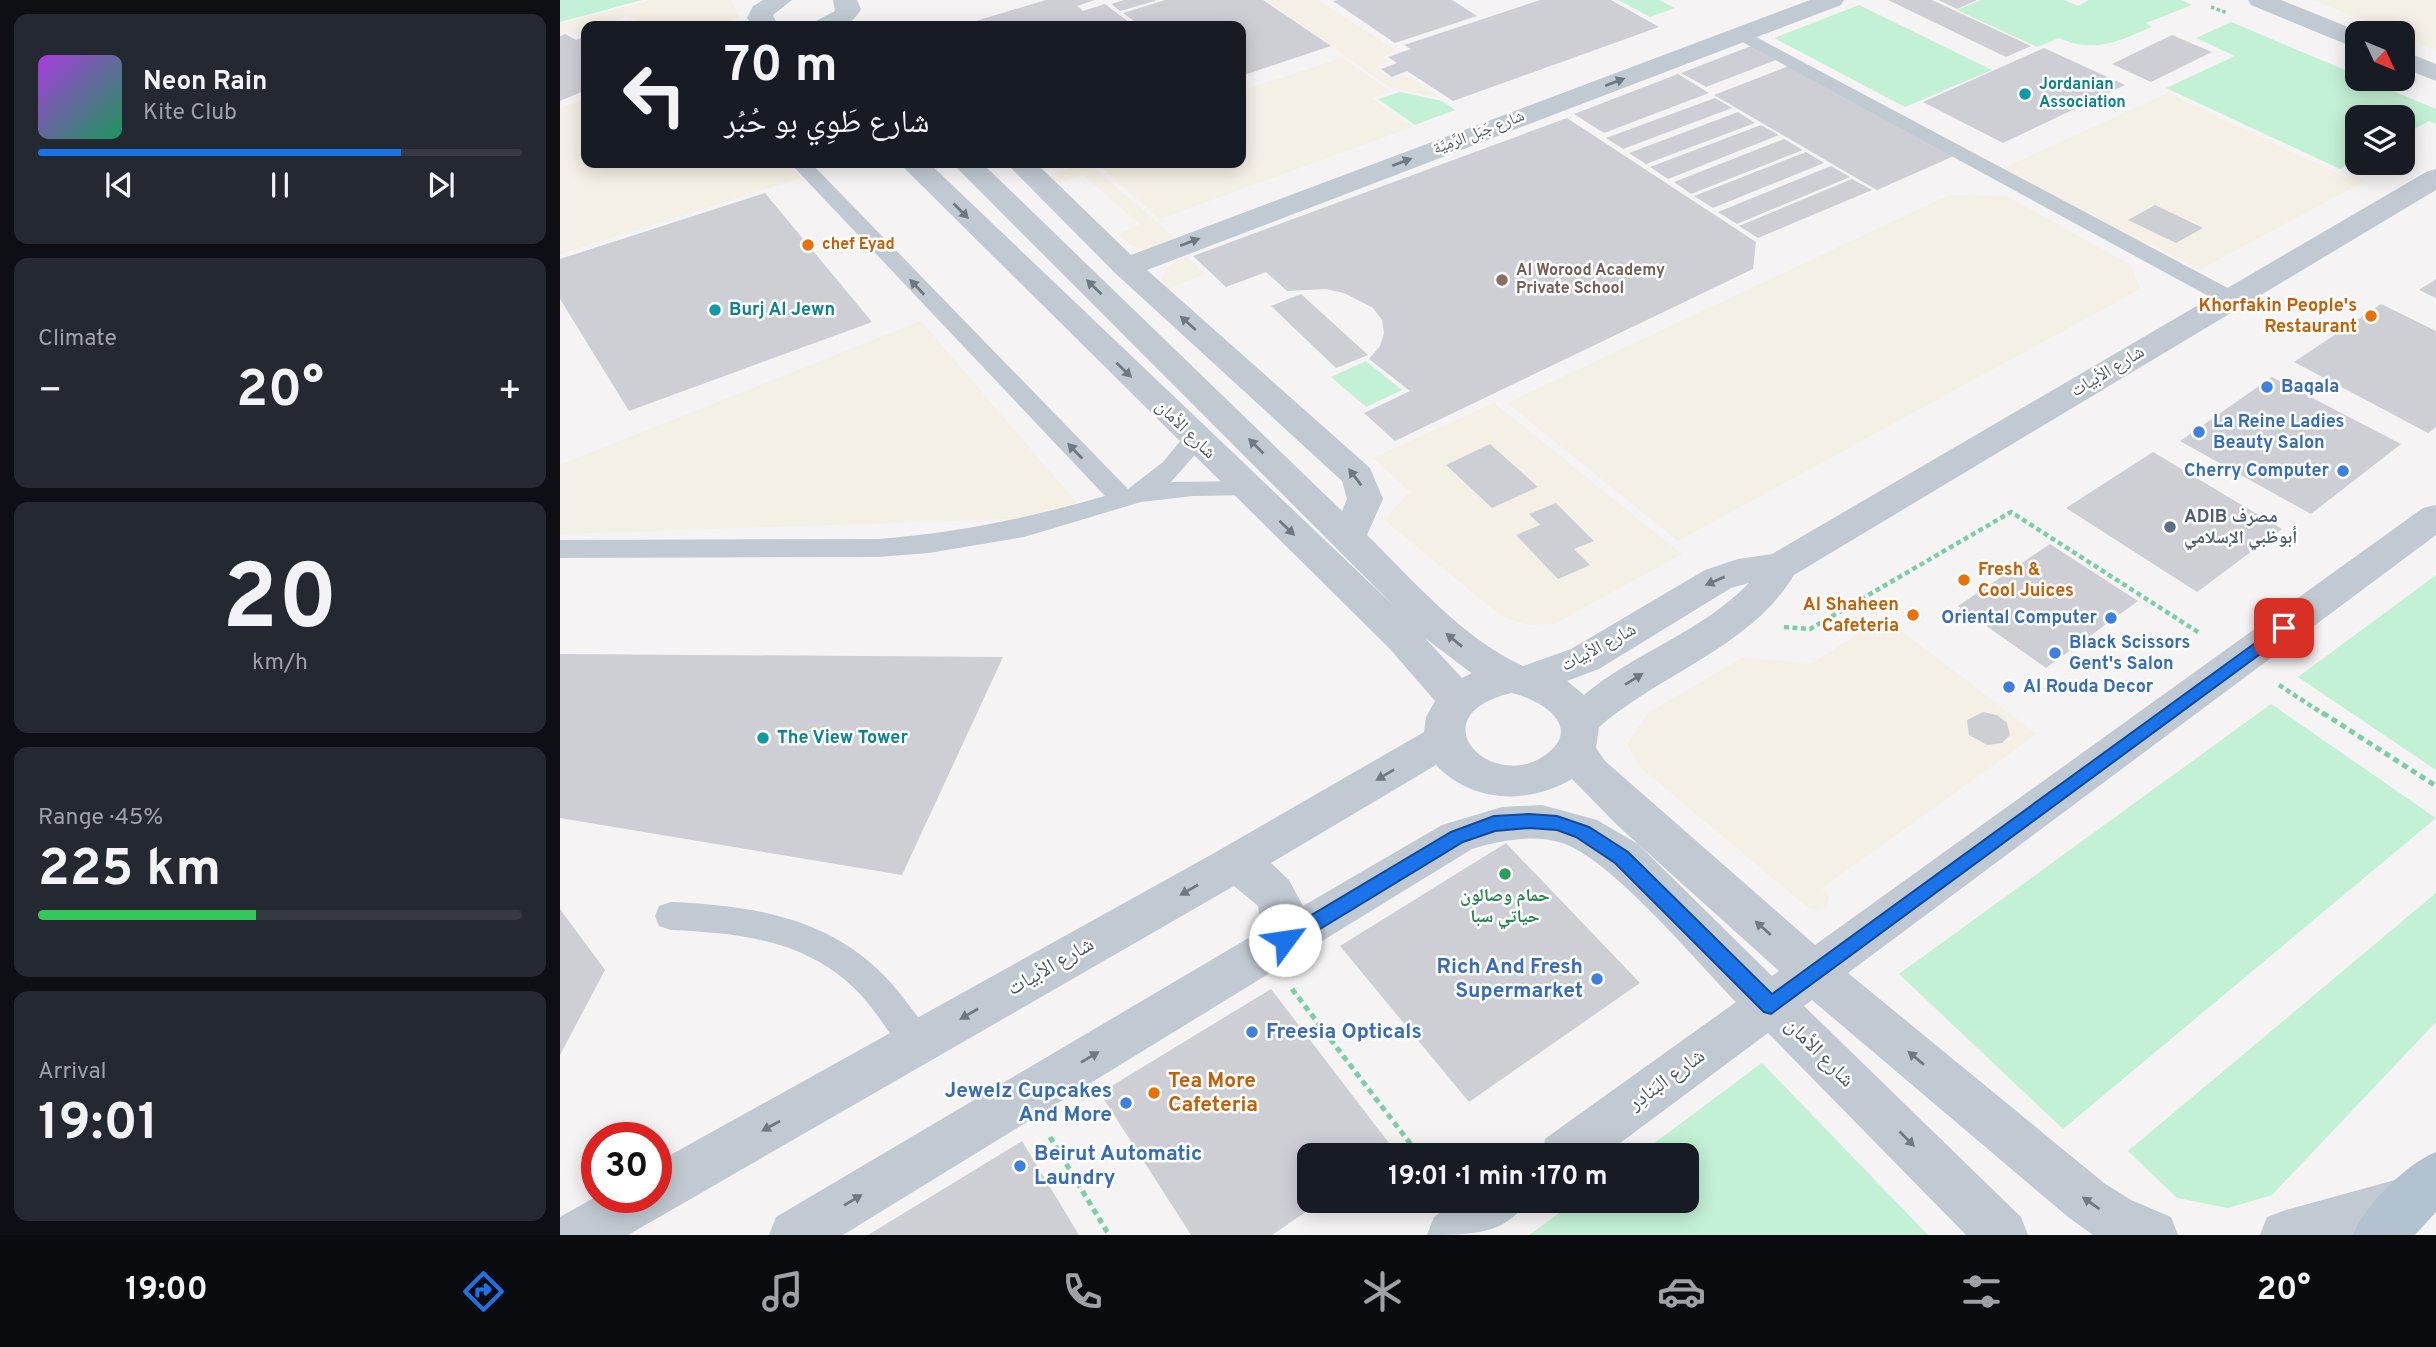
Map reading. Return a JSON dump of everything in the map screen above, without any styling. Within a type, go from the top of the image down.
[{"type":"street","points":[[761,21],[762,11],[780,0]]},
{"type":"street","name":"شارع جَبَل الرَّمِيَّة","points":[[1126,267],[1832,0]]},
{"type":"street","points":[[2260,0],[2345,35]]},
{"type":"street","points":[[835,21],[845,16],[848,1]]},
{"type":"street","points":[[2415,64],[2436,73]]},
{"type":"street","name":"شارع الأمان","points":[[918,168],[1245,489],[1404,639],[1450,719]]},
{"type":"street","points":[[971,168],[1438,627],[1460,645],[1520,678],[1547,685],[1562,694],[1574,706],[1577,735],[1610,793],[1814,973],[2086,1200],[2113,1218],[2151,1235]]},
{"type":"street","points":[[1025,168],[1126,267],[1358,477],[1365,499],[1347,538]]},
{"type":"street","name":"شارع الأبيات","points":[[1520,678],[1585,659],[1718,579],[1738,572],[1781,566],[2436,178]]},
{"type":"street","points":[[1188,433],[1220,410]]},
{"type":"street","name":"شارع البَنادِر","points":[[1581,1143],[2436,517]]},
{"type":"street","name":"شارع الأبيات","points":[[1577,735],[1625,684],[1749,607],[1771,586],[1781,566]]},
{"type":"street","points":[[1520,678],[1480,684],[1450,719],[1461,765],[1477,774],[1514,782],[1550,772],[1577,735]]},
{"type":"street","name":"شارع الأبيات","points":[[672,1182],[1232,865],[1450,719]]},
{"type":"street","name":"شارع الأمان","points":[[795,1235],[1457,837],[1494,824],[1529,821],[1557,823],[1583,832],[1622,857],[2002,1235]]},
{"type":"street","points":[[1232,865],[1257,876],[1275,892],[1285,915],[1275,947]]},
{"type":"street","points":[[2286,1235],[2409,1204]]},
{"type":"street","points":[[578,1235],[617,1213]]},
{"type":"street","points":[[1453,1235],[1483,1213]]},
{"type":"lane","points":[[1741,34],[2231,299]]},
{"type":"lane","points":[[805,168],[1132,496]]},
{"type":"lane","points":[[1132,496],[1172,468],[1188,433]]},
{"type":"lane","points":[[560,549],[866,548],[929,544],[1024,528],[1132,496],[1193,488],[1245,489]]},
{"type":"lane","points":[[671,916],[729,918],[781,930],[828,949],[867,979],[917,1044]]},
{"type":"path","points":[[1770,626],[1810,629],[2011,512],[2436,786]]},
{"type":"path","points":[[1275,947],[1411,1143]]},
{"type":"path","points":[[1026,1096],[1109,1235]]},
{"type":"green space","points":[[560,0],[642,0],[560,22]]},
{"type":"green space","points":[[1618,0],[1659,0],[1675,8],[1650,17]]},
{"type":"green space","points":[[1981,0],[2064,0],[2078,6],[2089,0],[2181,0],[2192,5],[2146,23],[2152,27],[2106,44],[2084,45],[2059,38],[2037,47],[1957,10]]},
{"type":"green space","points":[[1859,5],[1992,70],[1905,107],[1774,38]]},
{"type":"green space","points":[[2231,22],[2345,70],[2345,91],[2393,91],[2436,109],[2436,124],[2429,121],[2415,129],[2415,105],[2345,105],[2345,166],[2340,169],[2166,88],[2235,56],[2196,38]]},
{"type":"green space","points":[[1400,92],[1442,101],[1455,110],[1415,125],[1378,99]]},
{"type":"green space","points":[[1366,361],[1402,390],[1366,407],[1331,377]]},
{"type":"green space","points":[[2436,575],[2436,770],[2298,677]]},
{"type":"green space","points":[[2271,704],[2436,818],[2063,1129],[1899,974]]},
{"type":"green space","points":[[2436,893],[2436,1022],[2272,1195],[2228,1208],[2177,1198],[2128,1151]]},
{"type":"green space","points":[[1762,1063],[1928,1235],[1529,1235],[1559,1213],[1699,1213],[1699,1143],[1654,1143]]},
{"type":"sand","points":[[650,0],[731,0],[739,17],[731,21],[639,21],[626,16],[614,21],[581,21],[579,36],[568,31],[560,34],[560,24]]},
{"type":"sand","points":[[1266,0],[1318,0],[1397,51],[1382,57],[1388,62],[1375,68],[1392,79],[1406,75],[1441,98],[1389,87]]},
{"type":"sand","points":[[2313,0],[2436,0],[2436,50],[2415,41],[2415,21],[2365,21]]},
{"type":"sand","points":[[1342,58],[1390,91],[1372,98],[1412,127],[1160,219],[1103,168],[1246,168],[1246,89]]},
{"type":"sand","points":[[2168,93],[2347,178],[2352,175],[2365,181],[2199,270],[2150,244],[2145,247],[2001,169]]},
{"type":"sand","points":[[581,100],[581,168],[792,168],[801,178],[560,254],[560,109]]},
{"type":"sand","points":[[1070,168],[1095,168],[1178,241],[1146,250],[1133,246],[1118,234],[1141,225],[1083,175],[1053,185],[1049,181],[1055,173]]},
{"type":"sand","points":[[1949,195],[2006,196],[2131,265],[2140,289],[1678,541],[1507,403]]},
{"type":"sand","points":[[1187,257],[1205,274],[1168,289],[1161,283],[1166,269]]},
{"type":"sand","points":[[921,321],[1077,503],[1037,518],[560,534],[560,465]]},
{"type":"sand","points":[[1494,403],[1682,554],[1554,624],[1528,625],[1501,616],[1387,522],[1390,512],[1410,492],[1373,458]]},
{"type":"sand","points":[[1884,618],[2037,734],[1822,888],[1829,897],[1827,907],[1817,910],[1807,907],[1641,768],[1627,744],[1648,713],[1742,658],[1812,663]]},
{"type":"building","points":[[1046,0],[1095,0],[1077,6],[1083,11],[1105,4],[1127,21],[976,21]]},
{"type":"building","points":[[1124,0],[1155,1],[1120,11],[1111,4]]},
{"type":"building","points":[[1165,0],[1263,0],[1331,46],[1246,74],[1246,21],[1134,21],[1123,13]]},
{"type":"building","points":[[1452,0],[1477,16],[1395,43],[1333,1]]},
{"type":"building","points":[[1540,0],[1611,0],[1659,27],[1453,101],[1407,71],[1392,77],[1381,69],[1397,63],[1388,57],[1411,49],[1404,45]]},
{"type":"building","points":[[1888,0],[1932,0],[2031,46],[2006,57]]},
{"type":"building","points":[[1938,0],[1977,0],[1957,9]]},
{"type":"building","points":[[565,34],[576,40],[581,38],[581,92],[560,101],[560,36]]},
{"type":"building","points":[[2172,35],[2212,52],[2151,82],[2112,64]]},
{"type":"building","points":[[1751,46],[1776,60],[1706,87],[1681,73]]},
{"type":"building","name":"Jordanian Association","points":[[2044,48],[2125,85],[2003,143],[1923,102]]},
{"type":"building","points":[[1789,66],[1954,156],[1877,190],[1714,95]]},
{"type":"building","points":[[1678,74],[1709,93],[1604,133],[1574,114]]},
{"type":"building","points":[[1715,98],[1732,108],[1623,149],[1606,138]]},
{"type":"building","points":[[1738,112],[1755,123],[1646,164],[1629,153]]},
{"type":"building","name":"Al Worood Academy Private School","points":[[1567,118],[1756,242],[1753,269],[1395,441],[1364,413],[1410,391],[1369,359],[1380,346],[1384,333],[1382,320],[1373,308],[1344,293],[1326,289],[1287,291],[1266,272],[1226,287],[1193,256]]},
{"type":"building","points":[[1761,125],[1779,135],[1668,179],[1650,167]]},
{"type":"building","points":[[1784,139],[1803,150],[1691,194],[1674,182]]},
{"type":"building","points":[[1806,152],[1824,163],[1713,208],[1694,196]]},
{"type":"building","points":[[1831,166],[1850,177],[1737,224],[1718,212]]},
{"type":"building","points":[[1852,179],[1872,190],[1758,238],[1739,226]]},
{"type":"building","name":"Burj Al Jewn","points":[[765,193],[872,322],[629,411],[560,299],[560,259]]},
{"type":"building","points":[[2155,205],[2203,228],[2176,243],[2128,220]]},
{"type":"building","points":[[2436,279],[2436,298],[2419,290]]},
{"type":"building","points":[[1301,294],[1368,355],[1336,368],[1271,306]]},
{"type":"building","points":[[2381,304],[2436,331],[2436,427],[2428,433],[2294,362]]},
{"type":"building","points":[[2272,377],[2401,444],[2311,514],[2180,441]]},
{"type":"building","points":[[1490,444],[1538,487],[1492,508],[1446,465]]},
{"type":"building","points":[[2153,452],[2282,529],[2197,592],[2066,508]]},
{"type":"building","points":[[1556,503],[1594,541],[1574,549],[1590,565],[1558,579],[1516,535],[1540,525],[1529,514]]},
{"type":"building","points":[[2050,544],[2138,601],[2046,668],[1958,606]]},
{"type":"building","name":"The View Tower","points":[[560,654],[1003,657],[902,875],[560,818]]},
{"type":"building","points":[[1983,712],[1997,715],[2007,723],[2010,735],[2002,743],[1987,745],[1969,735],[1967,720]]},
{"type":"building","points":[[1506,843],[1640,983],[1469,1102],[1340,946]]},
{"type":"building","points":[[560,909],[605,970],[560,1055]]},
{"type":"building","points":[[1271,989],[1389,1143],[1297,1143],[1297,1213],[1304,1213],[1272,1235],[1191,1235],[1100,1093]]},
{"type":"building","points":[[1022,1141],[1079,1235],[868,1235]]},
{"type":"place","name":"Jordanian Association","points":[[2025,94]]},
{"type":"place","name":"chef Eyad","points":[[808,245]]},
{"type":"place","name":"Al Worood Academy Private School","points":[[1502,280]]},
{"type":"place","name":"Burj Al Jewn","points":[[715,310]]},
{"type":"place","name":"Khorfakin People's Restaurant","points":[[2371,316]]},
{"type":"place","name":"Baqala","points":[[2267,387]]},
{"type":"place","name":"La Reine Ladies Beauty Salon","points":[[2199,432]]},
{"type":"place","name":"Cherry Computer","points":[[2343,471]]},
{"type":"place","name":"ADIB مصرف أبوظبي الإسلامي","points":[[2170,527]]},
{"type":"place","name":"Fresh & Cool Juices","points":[[1964,580]]},
{"type":"place","name":"Al Shaheen Cafeteria","points":[[1913,615]]},
{"type":"place","name":"Oriental Computer","points":[[2111,618]]},
{"type":"place","name":"Black Scissors Gent's Salon","points":[[2055,653]]},
{"type":"place","name":"Al Rouda Decor","points":[[2009,687]]},
{"type":"place","name":"The View Tower","points":[[763,738]]},
{"type":"place","name":"حمام وصالون حياتي سبا","points":[[1505,874]]},
{"type":"place","name":"Rich And Fresh Supermarket","points":[[1597,979]]},
{"type":"place","name":"Freesia Opticals","points":[[1252,1032]]},
{"type":"place","name":"Tea More Cafeteria","points":[[1154,1093]]},
{"type":"place","name":"Jewelz Cupcakes And More","points":[[1126,1103]]},
{"type":"place","name":"Beirut Automatic Laundry","points":[[1020,1166]]},
{"type":"route","points":[[1285,940],[1457,837],[1494,824],[1529,821],[1557,823],[1583,832],[1622,857],[1771,1006],[2284,628]]}]
